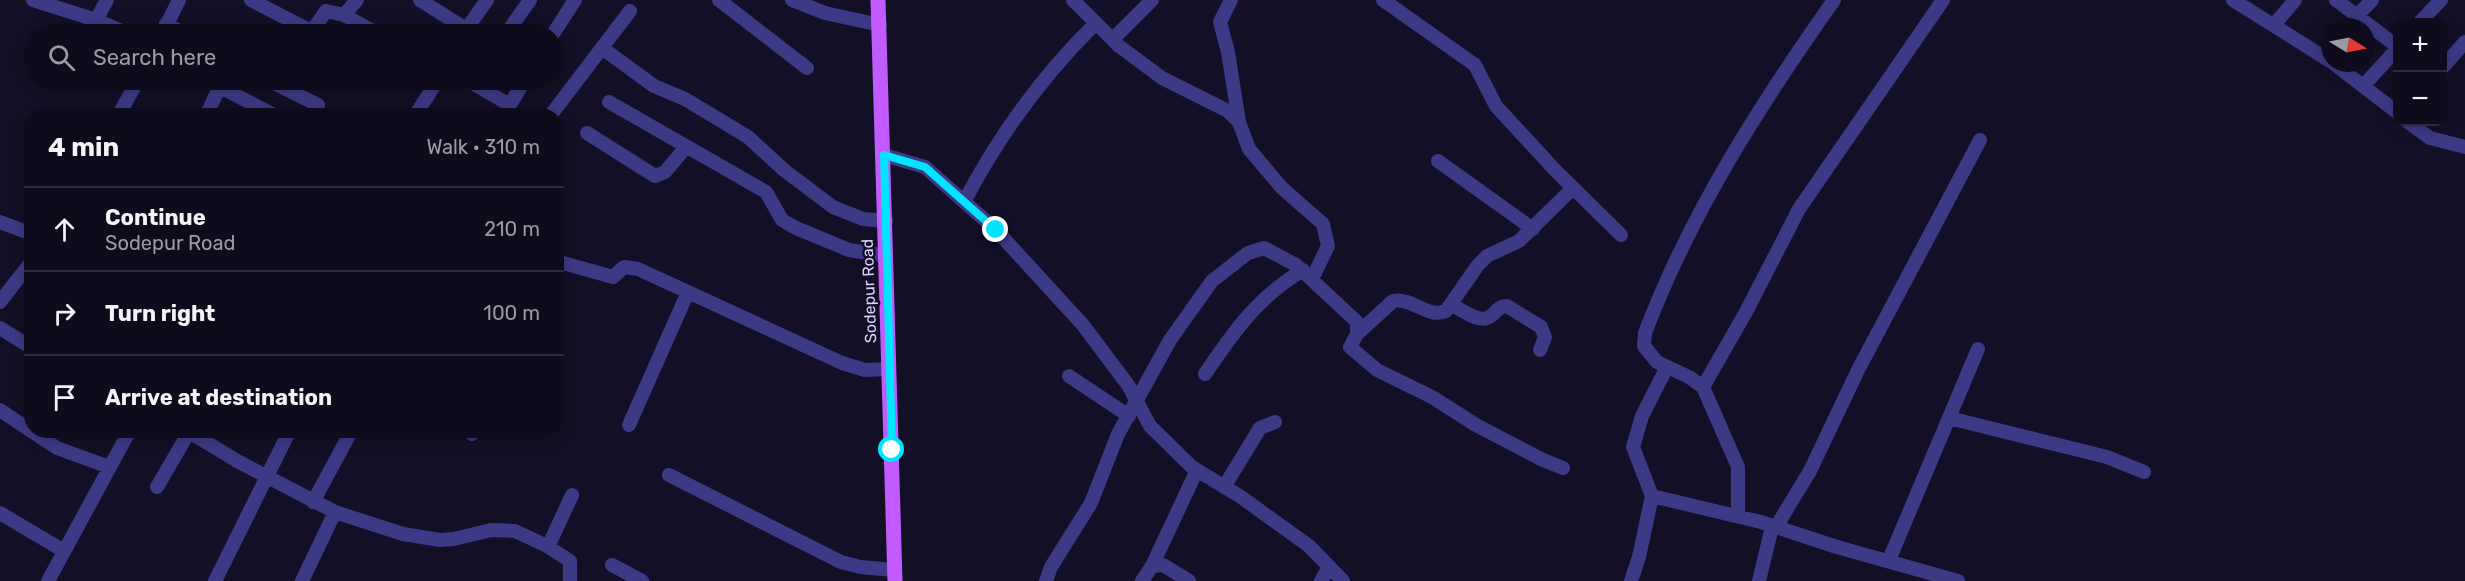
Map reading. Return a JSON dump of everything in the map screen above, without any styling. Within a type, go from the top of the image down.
[{"type":"main road","name":"Sodepur Road","points":[[878,0],[895,575]]},
{"type":"street","points":[[33,0],[105,24]]},
{"type":"street","points":[[96,20],[107,0]]},
{"type":"street","points":[[167,24],[179,0]]},
{"type":"street","points":[[251,0],[297,24]]},
{"type":"street","points":[[344,15],[357,0]]},
{"type":"street","points":[[420,0],[438,5],[458,24]]},
{"type":"street","points":[[473,24],[487,0]]},
{"type":"street","points":[[513,24],[530,0]]},
{"type":"street","points":[[559,24],[575,0]]},
{"type":"street","points":[[719,0],[807,68]]},
{"type":"street","points":[[792,0],[825,13],[880,25]]},
{"type":"street","points":[[1073,0],[1113,39],[1162,78],[1228,111],[1239,122]]},
{"type":"street","points":[[1113,39],[1152,0]]},
{"type":"street","points":[[1205,374],[1236,328],[1276,286],[1307,274],[1328,246],[1323,224],[1282,188],[1249,149],[1239,122],[1228,52],[1220,22],[1231,0]]},
{"type":"street","points":[[1383,0],[1475,65],[1496,106],[1621,235]]},
{"type":"street","points":[[1738,516],[1738,467],[1703,387],[1657,362],[1644,345],[1644,333],[1709,192],[1754,117],[1834,0]]},
{"type":"street","points":[[1703,387],[1746,312],[1799,209],[1943,0]]},
{"type":"street","points":[[2274,26],[2295,0]]},
{"type":"street","points":[[2336,0],[2356,18]]},
{"type":"street","points":[[2362,18],[2372,0]]},
{"type":"street","points":[[2424,18],[2441,0]]},
{"type":"street","points":[[2241,2],[2274,26],[2321,54]]},
{"type":"street","points":[[317,24],[326,11],[344,15],[360,24]]},
{"type":"street","points":[[556,108],[630,11]]},
{"type":"street","points":[[964,202],[987,158],[1045,75],[1096,23]]},
{"type":"street","points":[[2375,32],[2393,44]]},
{"type":"street","points":[[2447,62],[2465,42]]},
{"type":"street","points":[[602,48],[654,86],[685,99],[748,136],[783,170],[833,207],[863,219],[886,221]]},
{"type":"street","points":[[2363,86],[2393,52]]},
{"type":"street","points":[[2346,72],[2393,110]]},
{"type":"street","points":[[122,108],[132,90]]},
{"type":"street","points":[[210,108],[218,90]]},
{"type":"street","points":[[227,90],[261,108]]},
{"type":"street","points":[[296,90],[318,105]]},
{"type":"street","points":[[420,108],[432,90]]},
{"type":"street","points":[[480,90],[503,108]]},
{"type":"street","points":[[507,108],[519,90]]},
{"type":"street","points":[[609,102],[766,192],[782,220],[796,228],[849,250],[886,256]]},
{"type":"street","points":[[2414,126],[2430,138],[2465,147]]},
{"type":"street","points":[[587,133],[655,176],[665,172],[687,147]]},
{"type":"street","points":[[1759,581],[1774,527],[1810,471],[1858,370],[1980,140]]},
{"type":"street","points":[[884,155],[925,167],[996,230],[1053,290],[1128,385],[1150,426],[1197,470],[1309,546],[1343,581]]},
{"type":"street","points":[[1438,161],[1533,229]]},
{"type":"street","points":[[1563,468],[1476,425],[1432,397],[1377,370],[1350,347],[1357,334],[1392,302],[1411,303],[1439,314],[1452,305],[1483,260],[1519,241],[1573,188]]},
{"type":"street","points":[[0,223],[24,231]]},
{"type":"street","points":[[1046,581],[1051,567],[1091,503],[1107,458],[1170,340],[1212,281],[1248,254],[1264,248],[1280,254],[1307,274],[1357,322],[1357,334]]},
{"type":"street","points":[[564,263],[614,277],[624,267],[638,269],[842,363],[865,370],[890,369]]},
{"type":"street","points":[[0,302],[24,271]]},
{"type":"street","points":[[629,425],[688,292]]},
{"type":"street","points":[[1452,305],[1484,319],[1490,318],[1496,309],[1507,306],[1541,327],[1545,337],[1540,351]]},
{"type":"street","points":[[0,328],[24,343]]},
{"type":"street","points":[[1889,560],[1978,349]]},
{"type":"street","points":[[1630,581],[1640,557],[1652,496],[1633,447],[1641,416],[1667,366]]},
{"type":"street","points":[[1069,376],[1129,416]]},
{"type":"street","points":[[0,410],[24,426]]},
{"type":"street","points":[[1949,418],[2107,457],[2144,472]]},
{"type":"street","points":[[1224,487],[1260,428],[1275,422]]},
{"type":"street","points":[[42,438],[57,448],[109,467]]},
{"type":"street","points":[[48,581],[125,438]]},
{"type":"street","points":[[157,487],[184,438]]},
{"type":"street","points":[[200,438],[313,502],[335,512],[403,534],[440,540],[491,530],[509,530],[548,547],[570,561],[570,581]]},
{"type":"street","points":[[215,581],[286,438]]},
{"type":"street","points":[[313,502],[348,438]]},
{"type":"street","points":[[1142,581],[1152,566],[1197,470]]},
{"type":"street","points":[[669,475],[832,558],[895,575]]},
{"type":"street","points":[[548,547],[572,495]]},
{"type":"street","points":[[1652,496],[1738,516],[1958,581]]},
{"type":"street","points":[[302,581],[335,512]]},
{"type":"street","points":[[0,513],[64,551]]},
{"type":"street","points":[[612,565],[642,581]]},
{"type":"street","points":[[1152,566],[1163,565],[1189,581]]},
{"type":"street","points":[[1321,581],[1329,567]]},
{"type":"route","points":[[892,450],[884,155],[925,167],[996,230]]}]
